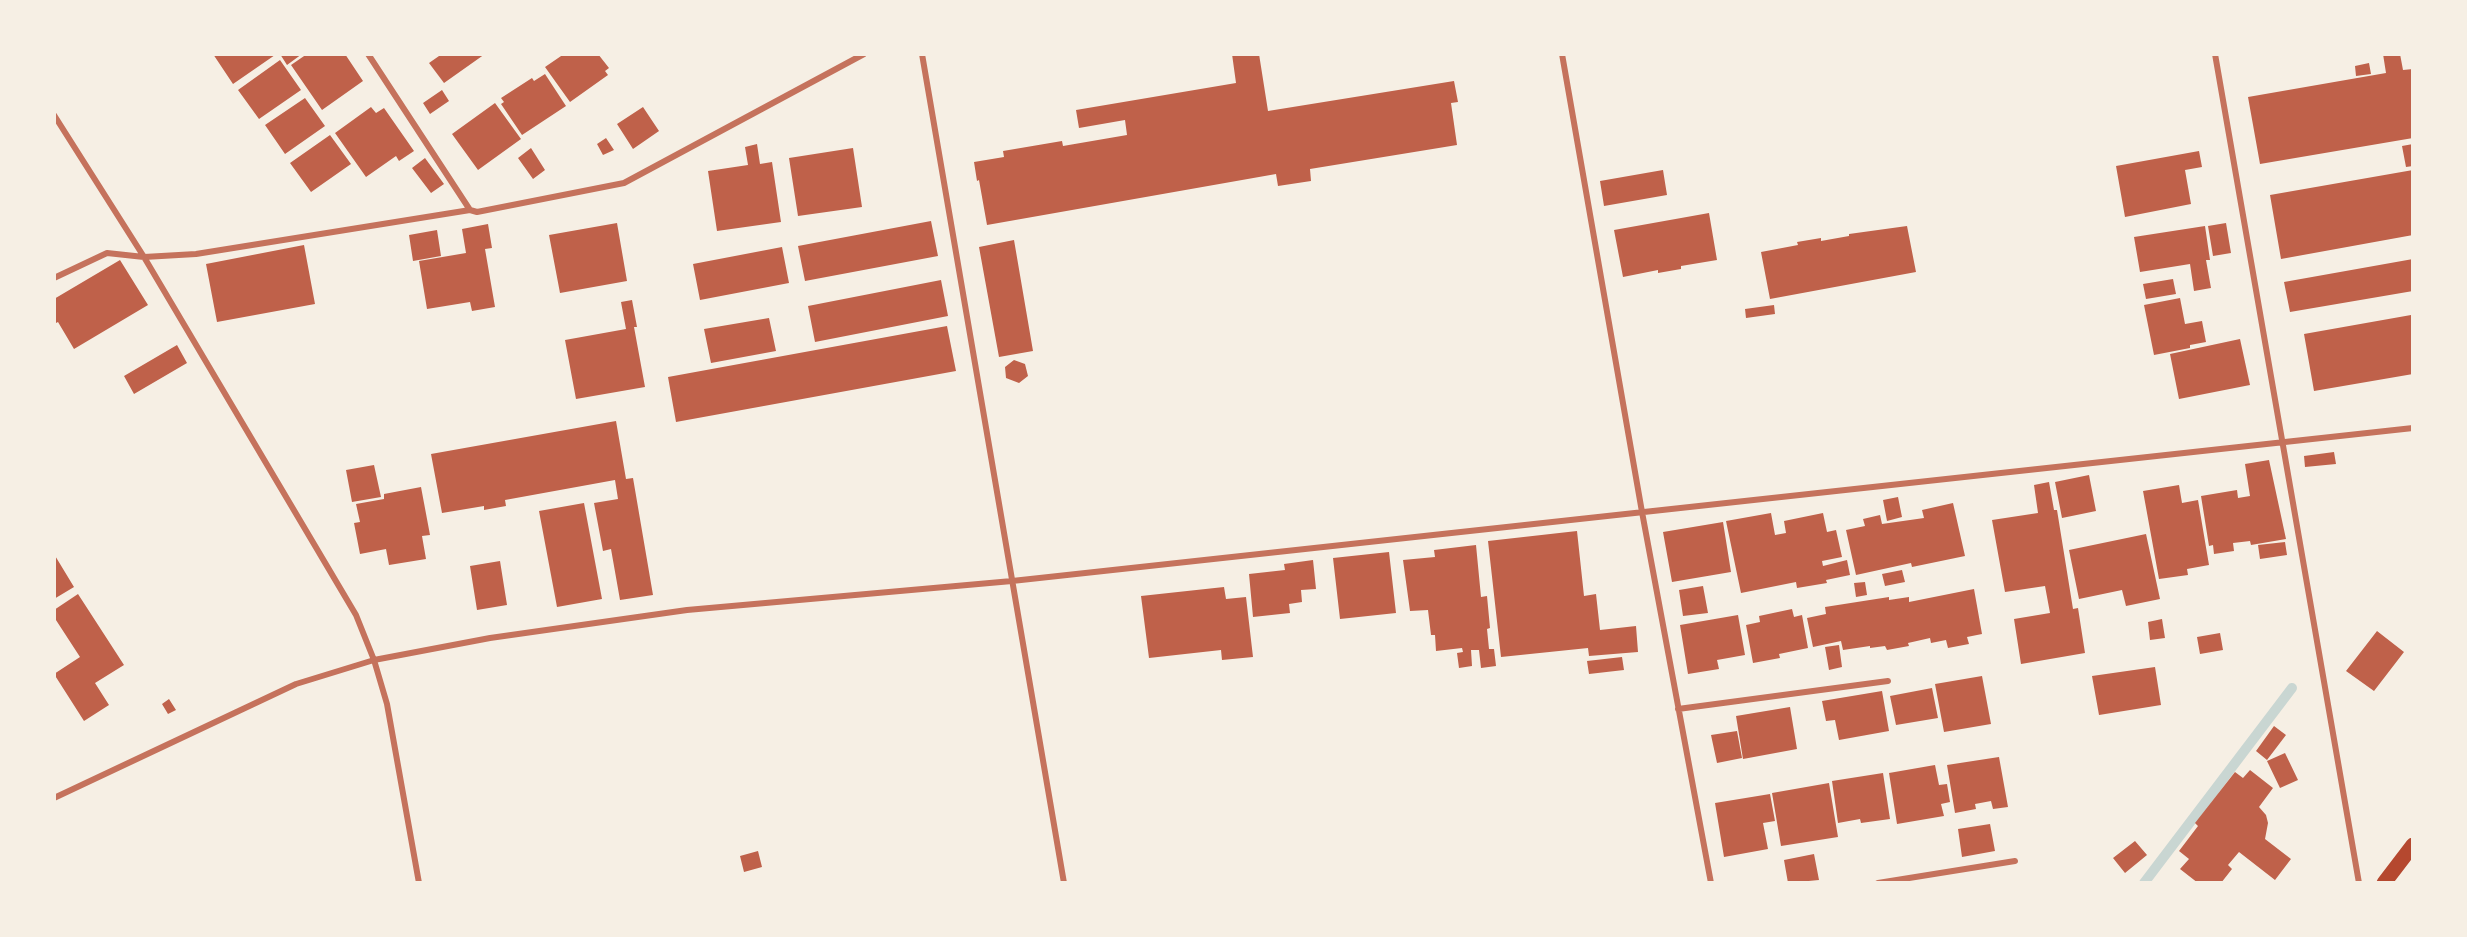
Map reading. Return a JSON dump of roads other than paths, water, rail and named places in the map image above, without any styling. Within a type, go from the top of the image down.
[{"type":"main road","points":[[2384,883],[2413,845]]},
{"type":"street","points":[[368,54],[470,210]]},
{"type":"street","points":[[54,278],[107,253],[144,256],[196,254],[470,210],[477,212],[624,183],[864,54]]},
{"type":"street","points":[[922,54],[1064,883]]},
{"type":"street","points":[[1562,54],[1642,512],[1711,883]]},
{"type":"street","points":[[2216,54],[2360,883]]},
{"type":"street","points":[[54,115],[144,256],[356,615],[374,660],[387,704],[419,883]]},
{"type":"street","points":[[54,798],[296,684],[374,660],[490,638],[687,610],[1012,581],[2413,428]]},
{"type":"street","points":[[1678,709],[1888,681]]},
{"type":"street","points":[[1878,883],[2015,861]]},
{"type":"waterway","points":[[2144,883],[2292,688]]}]
